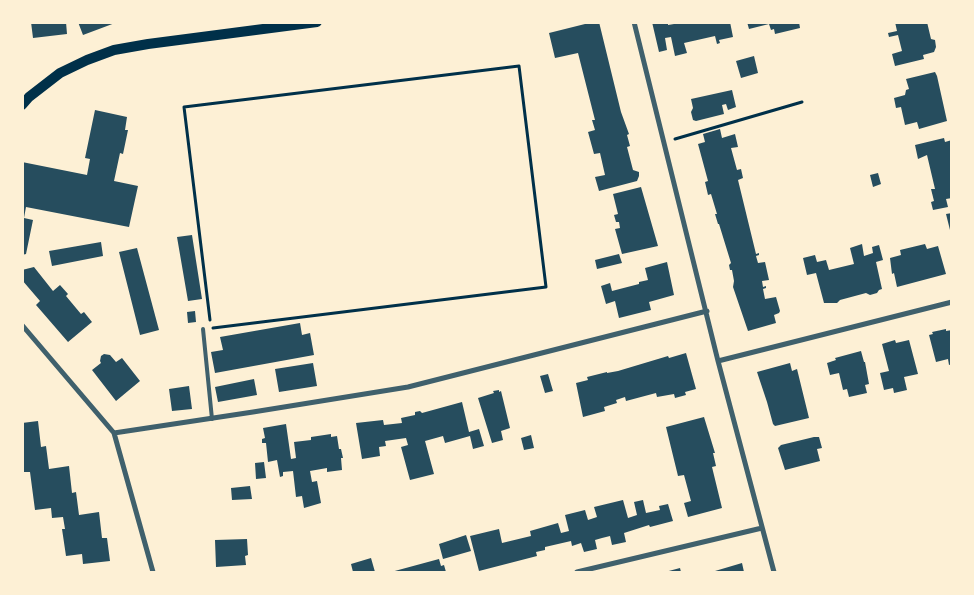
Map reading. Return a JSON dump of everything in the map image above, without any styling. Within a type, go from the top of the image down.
[{"type":"main road","points":[[22,105],[29,97],[60,73],[86,60],[114,50],[317,22]]},
{"type":"street","points":[[634,22],[718,361],[774,572]]},
{"type":"street","points":[[718,361],[952,302]]},
{"type":"street","points":[[114,433],[408,387],[707,311]]},
{"type":"street","points":[[22,326],[114,433],[154,572]]},
{"type":"street","points":[[577,572],[762,528]]},
{"type":"lane","points":[[202,329],[212,418]]},
{"type":"path","points":[[519,66],[546,287],[211,328],[184,107],[519,66]]},
{"type":"path","points":[[664,142],[802,102]]},
{"type":"building","points":[[31,22],[66,22],[67,34],[33,38]]},
{"type":"building","points":[[78,22],[115,22],[115,23],[83,35]]},
{"type":"building","points":[[599,22],[621,112],[629,134],[627,135],[630,146],[627,147],[633,170],[639,172],[637,181],[599,191],[595,177],[605,175],[600,153],[594,154],[588,132],[595,130],[592,120],[595,120],[578,53],[555,58],[549,33]]},
{"type":"building","points":[[652,22],[668,22],[668,25],[674,24],[673,22],[730,22],[733,37],[719,40],[720,43],[717,44],[715,36],[684,43],[687,53],[675,56],[671,37],[665,38],[667,50],[659,52]]},
{"type":"building","points":[[747,22],[799,22],[800,28],[775,34],[774,29],[771,30],[769,24],[749,29]]},
{"type":"building","points":[[895,22],[927,22],[931,39],[935,40],[936,47],[934,52],[923,55],[924,59],[895,66],[892,54],[902,51],[898,35],[889,37],[888,33],[897,31]]},
{"type":"building","points":[[754,56],[758,73],[741,78],[736,61]]},
{"type":"building","points":[[935,72],[947,121],[919,129],[917,122],[905,125],[901,107],[896,108],[894,98],[905,95],[906,90],[909,89],[906,79]]},
{"type":"building","points":[[732,90],[736,107],[728,110],[726,104],[722,105],[724,114],[696,121],[693,120],[691,99]]},
{"type":"building","points":[[95,110],[127,117],[125,130],[128,130],[123,154],[120,153],[114,181],[138,186],[129,227],[26,207],[24,218],[33,220],[26,254],[22,255],[22,162],[87,175],[90,159],[85,158]]},
{"type":"building","points":[[720,129],[722,138],[735,134],[738,147],[731,148],[737,170],[741,169],[743,178],[738,180],[756,254],[759,253],[756,256],[758,263],[765,262],[769,280],[762,281],[763,287],[766,286],[763,289],[765,299],[776,297],[780,311],[774,315],[776,323],[748,331],[733,287],[732,270],[730,270],[729,265],[731,263],[715,214],[717,214],[711,194],[708,195],[705,182],[708,181],[698,144],[705,142],[703,134]]},
{"type":"building","points":[[944,138],[945,142],[952,140],[952,198],[946,199],[948,207],[933,210],[931,202],[934,201],[931,189],[935,189],[927,155],[918,159],[915,145]]},
{"type":"building","points":[[878,173],[881,184],[873,187],[870,175]]},
{"type":"building","points":[[641,187],[658,246],[622,254],[615,229],[620,228],[619,222],[616,222],[614,215],[618,214],[613,194]]},
{"type":"building","points":[[952,213],[952,234],[951,234],[946,214]]},
{"type":"building","points":[[192,235],[202,299],[188,301],[177,237]]},
{"type":"building","points":[[101,242],[103,256],[52,266],[49,251]]},
{"type":"building","points":[[862,244],[864,256],[873,253],[872,247],[879,245],[883,260],[876,262],[882,289],[877,293],[870,295],[866,293],[840,300],[837,303],[824,303],[816,273],[807,275],[803,258],[815,255],[817,262],[826,260],[829,270],[854,264],[850,248]]},
{"type":"building","points":[[925,244],[927,249],[938,246],[946,274],[897,287],[894,273],[892,274],[890,258],[901,255],[900,250]]},
{"type":"building","points":[[137,248],[159,330],[140,335],[119,252]]},
{"type":"building","points":[[619,254],[622,263],[597,269],[595,260]]},
{"type":"building","points":[[667,262],[674,295],[649,302],[651,310],[619,318],[615,301],[606,304],[601,286],[610,283],[612,291],[639,284],[639,282],[648,280],[645,268]]},
{"type":"building","points":[[34,267],[53,291],[60,285],[68,294],[66,296],[81,314],[84,312],[92,322],[68,342],[36,305],[40,301],[22,280],[22,270]]},
{"type":"building","points":[[195,311],[196,322],[188,323],[187,312]]},
{"type":"building","points":[[300,323],[302,335],[310,333],[314,355],[215,373],[211,352],[223,350],[220,337]]},
{"type":"building","points":[[946,329],[946,331],[952,330],[952,364],[949,365],[948,359],[936,362],[929,335],[933,334],[932,332]]},
{"type":"building","points":[[895,340],[896,343],[909,340],[918,374],[904,377],[907,390],[894,393],[893,388],[884,390],[880,373],[889,371],[882,344]]},
{"type":"building","points":[[861,351],[869,384],[865,385],[867,393],[849,397],[847,389],[843,390],[839,373],[830,375],[827,363],[836,360],[835,358]]},
{"type":"building","points":[[686,353],[696,389],[685,392],[686,395],[675,398],[674,394],[657,397],[656,393],[626,401],[625,397],[616,400],[617,403],[604,407],[605,411],[583,417],[576,383],[588,380],[587,377]]},
{"type":"building","points":[[104,354],[110,355],[116,362],[122,358],[140,381],[116,401],[92,370],[101,363],[101,356]]},
{"type":"building","points":[[313,363],[317,386],[279,392],[275,369]]},
{"type":"building","points":[[790,363],[792,371],[797,369],[809,418],[775,426],[757,372]]},
{"type":"building","points":[[548,374],[553,391],[545,393],[540,376]]},
{"type":"building","points":[[254,379],[257,395],[218,402],[215,387]]},
{"type":"building","points":[[189,386],[192,409],[172,411],[169,389]]},
{"type":"building","points":[[499,390],[499,392],[501,391],[510,428],[501,431],[503,440],[492,443],[478,398]]},
{"type":"building","points":[[462,402],[469,432],[479,429],[484,446],[473,449],[470,436],[445,443],[443,436],[425,441],[434,474],[410,480],[401,447],[408,445],[406,438],[385,441],[386,446],[379,447],[380,456],[362,459],[356,423],[383,420],[384,425],[402,423],[401,418],[415,415],[415,412],[420,411],[422,413]]},
{"type":"building","points":[[704,417],[715,453],[713,453],[716,466],[712,467],[722,508],[688,517],[684,503],[691,501],[684,475],[678,476],[666,427]]},
{"type":"building","points":[[38,421],[41,447],[46,446],[49,469],[69,466],[72,493],[76,492],[79,515],[99,512],[102,538],[107,538],[110,561],[83,564],[82,554],[66,556],[62,529],[65,529],[63,517],[52,518],[51,508],[35,510],[30,472],[22,472],[22,423]]},
{"type":"building","points":[[286,424],[291,459],[296,458],[294,442],[311,440],[311,437],[331,434],[331,437],[337,436],[343,458],[341,458],[342,470],[327,472],[327,468],[310,471],[312,482],[317,481],[321,503],[304,508],[302,496],[296,497],[293,471],[283,472],[283,476],[280,477],[277,460],[268,462],[266,443],[262,443],[262,439],[265,438],[263,428]]},
{"type":"building","points":[[531,435],[534,448],[524,450],[521,438]]},
{"type":"building","points":[[819,437],[822,448],[817,449],[820,461],[785,470],[778,448],[781,445]]},
{"type":"building","points":[[264,462],[266,478],[256,479],[255,463]]},
{"type":"building","points":[[250,486],[252,499],[232,500],[231,488]]},
{"type":"building","points":[[623,500],[628,518],[637,515],[634,502],[643,500],[646,513],[660,510],[659,506],[668,504],[673,521],[650,527],[649,525],[624,533],[626,542],[612,545],[610,536],[595,540],[597,549],[584,552],[581,543],[572,546],[571,541],[545,547],[545,550],[536,552],[537,556],[479,571],[470,536],[499,529],[502,543],[531,536],[530,531],[558,523],[561,533],[569,531],[565,515],[585,510],[588,520],[597,517],[594,507]]},
{"type":"building","points":[[466,535],[471,551],[443,559],[439,544]]},
{"type":"building","points":[[247,539],[248,555],[245,556],[246,565],[216,567],[215,540]]},
{"type":"building","points":[[371,558],[375,572],[353,572],[351,564]]},
{"type":"building","points":[[439,559],[441,566],[444,565],[446,572],[391,572]]},
{"type":"building","points":[[742,563],[744,572],[715,572],[715,571]]},
{"type":"building","points":[[680,568],[681,572],[665,572]]}]
